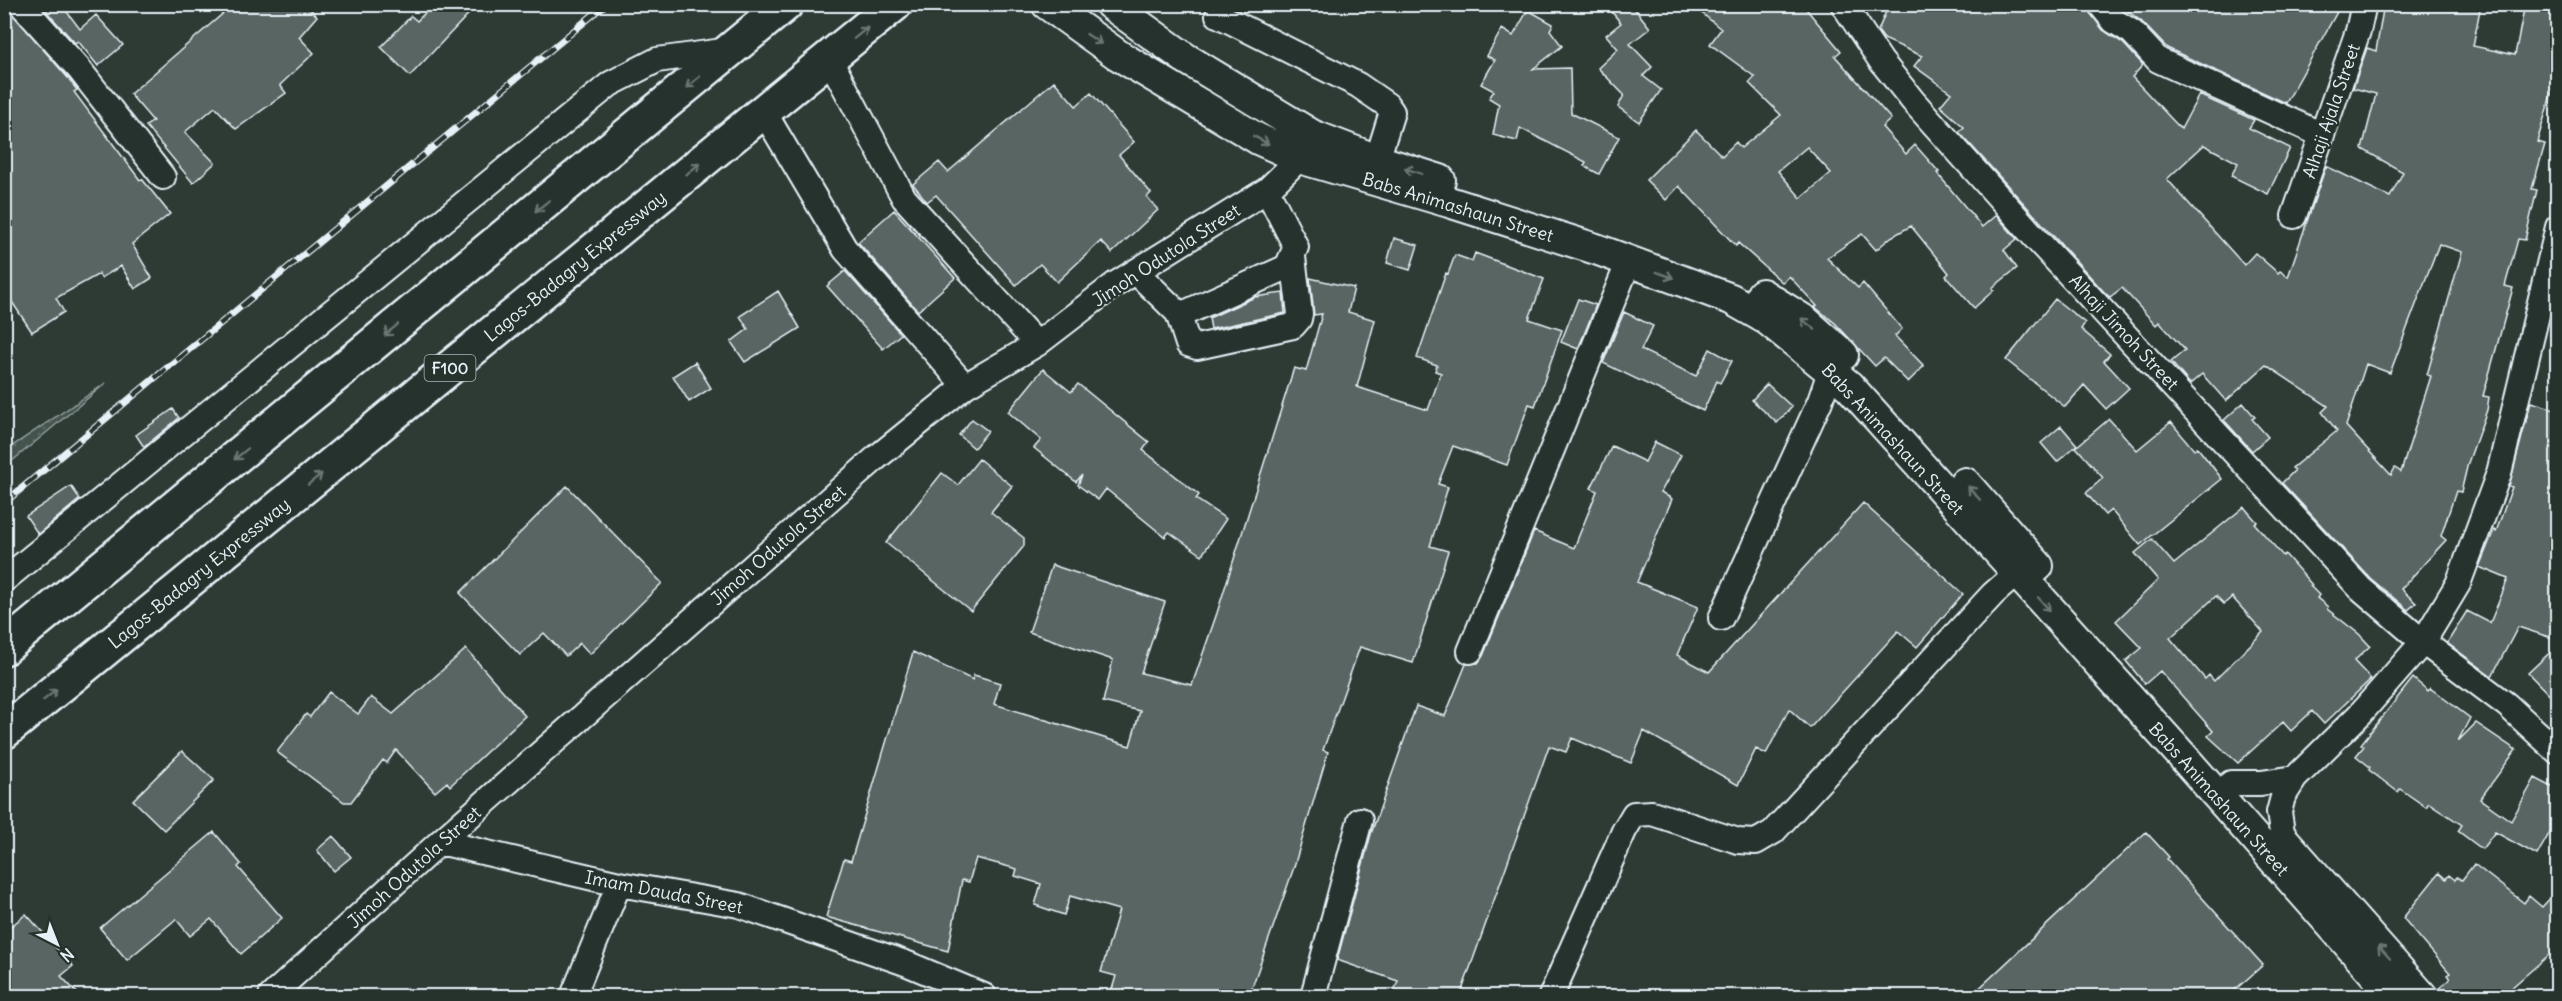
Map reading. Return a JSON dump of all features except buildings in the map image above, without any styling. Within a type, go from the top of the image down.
[{"type":"highway","points":[[4,648],[786,4]]},
{"type":"highway","name":"Lagos-Badagry Expressway","points":[[4,732],[895,4]]},
{"type":"main road","name":"Babs Animashaun Street","points":[[1047,4],[1118,55],[1258,139],[1377,160],[1638,243],[1741,284],[1779,303],[1805,321],[1854,367],[1958,476],[2017,573],[2394,996]]},
{"type":"main road","name":"Babs Animashaun Street","points":[[1110,4],[1306,147],[1449,201],[1629,261],[1731,299],[1768,320],[1831,369],[1885,426],[1992,530],[2283,839],[2421,996]]},
{"type":"street","points":[[21,4],[79,69],[163,177]]},
{"type":"street","name":"Alhaji Jimoh Street","points":[[1843,4],[1881,61],[1913,101],[2038,241],[2345,572],[2423,642],[2507,705],[2558,752]]},
{"type":"street","points":[[2100,4],[2114,21],[2132,32],[2158,60],[2322,135]]},
{"type":"street","name":"Alhaji Ajala Street","points":[[2294,216],[2358,31],[2364,4]]},
{"type":"street","points":[[1218,15],[1358,85],[1387,105],[1392,112],[1390,124],[1377,160]]},
{"type":"street","points":[[4,580],[609,84],[657,60],[732,50]]},
{"type":"street","points":[[829,58],[904,198],[1036,344]]},
{"type":"street","points":[[764,112],[845,249],[965,386]]},
{"type":"street","name":"Jimoh Odutola Street","points":[[271,996],[440,842],[876,458],[965,386],[1036,344],[1114,285],[1267,190],[1306,147]]},
{"type":"street","points":[[1179,312],[1186,312],[1287,267],[1296,247],[1267,190]]},
{"type":"street","points":[[2283,839],[2279,812],[2283,797],[2295,778],[2360,714],[2423,642],[2458,584],[2499,473],[2558,227]]},
{"type":"street","points":[[1136,272],[1179,312],[1188,344],[1197,347],[1293,326],[1300,314],[1293,257]]},
{"type":"street","points":[[1470,651],[1629,261]]},
{"type":"street","points":[[1721,618],[1820,401],[1831,369]]},
{"type":"street","points":[[1551,996],[1624,831],[1634,814],[1652,813],[1738,841],[1756,842],[1773,832],[1993,594],[2017,573]]},
{"type":"street","points":[[2231,783],[2261,783],[2295,778]]},
{"type":"street","points":[[1313,996],[1360,820]]},
{"type":"street","name":"Imam Dauda Street","points":[[440,842],[620,884],[739,905],[908,964],[984,996]]},
{"type":"street","points":[[573,996],[620,884]]},
{"type":"shaded area","points":[[106,383],[5,467],[5,451]]},
{"type":"railway","points":[[4,503],[606,4]]}]
